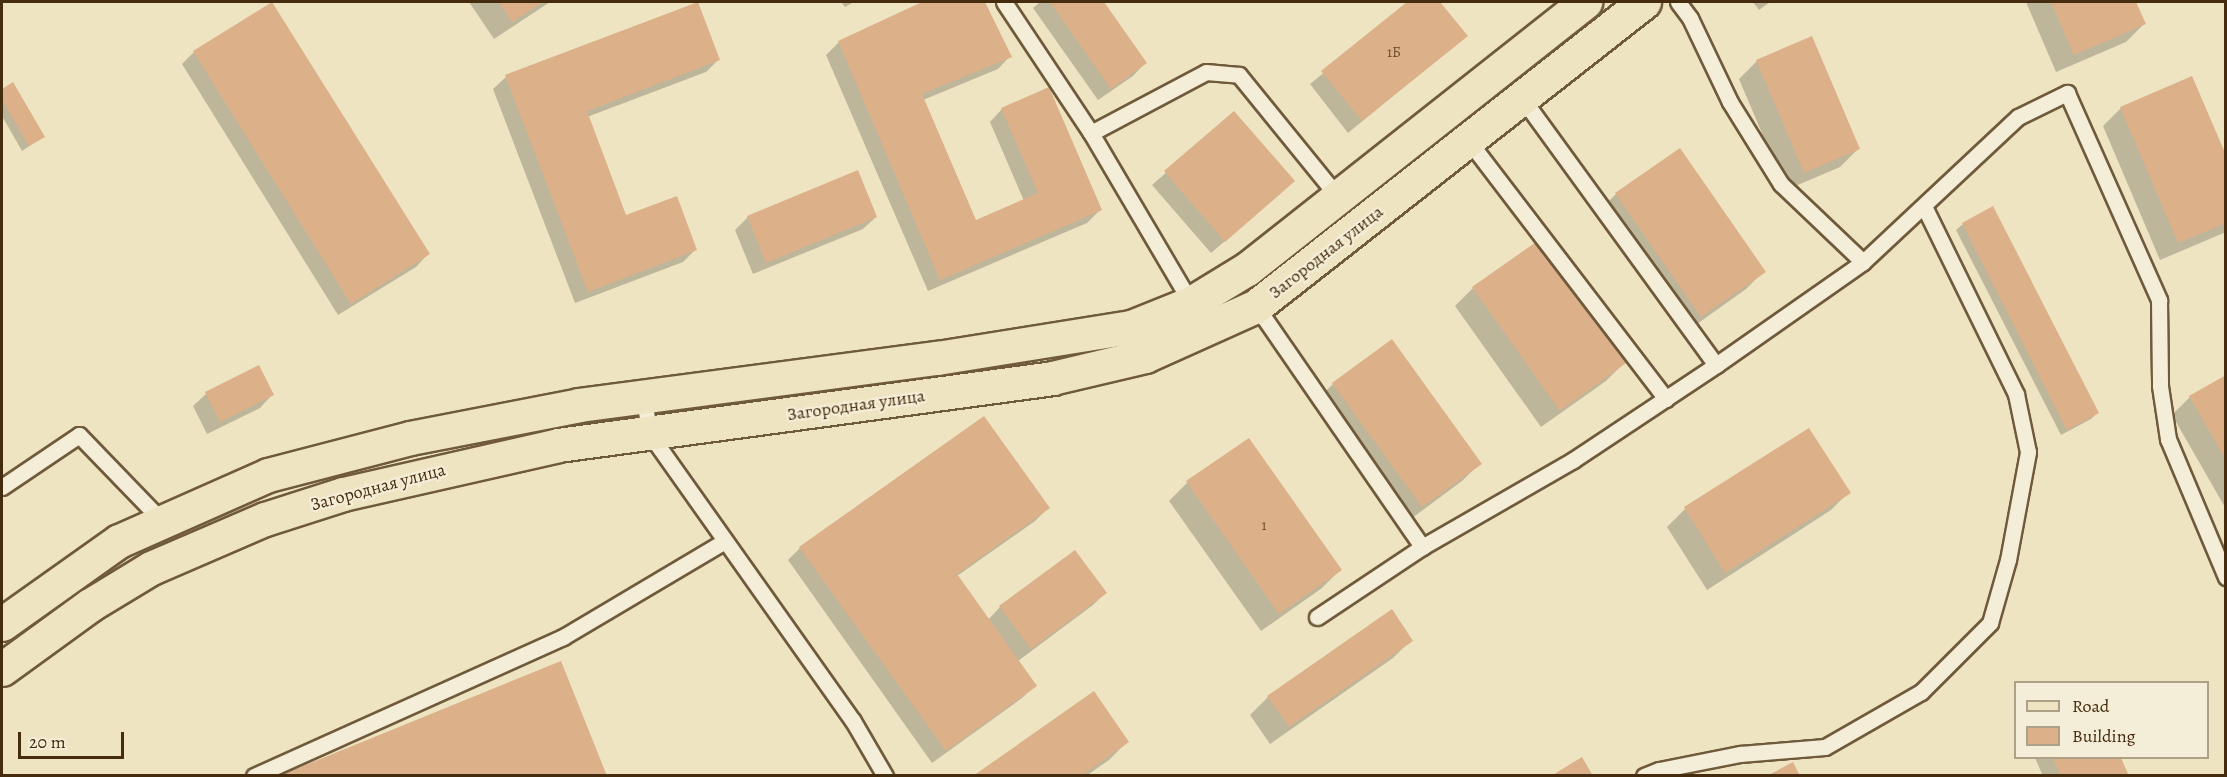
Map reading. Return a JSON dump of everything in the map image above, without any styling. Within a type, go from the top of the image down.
[{"type":"main road","name":"Загородная улица","points":[[2,624],[119,541],[161,520],[268,474],[410,438],[579,405],[1057,341],[1131,327],[1191,303],[1247,269],[1585,2]]},
{"type":"main road","name":"Загородная улица","points":[[2,669],[90,605],[151,567],[265,519],[343,494],[434,471],[558,445],[1052,378],[1146,356],[1256,306],[1644,2]]},
{"type":"lane","points":[[1004,2],[1091,133],[1191,303]]},
{"type":"lane","points":[[1678,2],[1690,18],[1730,102],[1781,184],[1863,262]]},
{"type":"lane","points":[[1091,133],[1206,72],[1239,75],[1338,197]]},
{"type":"lane","points":[[1317,617],[1422,547],[1573,460],[1716,365],[1863,262],[2018,117],[2067,93],[2159,300],[2160,386],[2168,439],[2226,578]]},
{"type":"lane","points":[[1522,98],[1716,365]]},
{"type":"lane","points":[[1468,140],[1666,399]]},
{"type":"lane","points":[[1644,776],[1659,770],[1740,754],[1825,747],[1920,692],[1990,623],[2008,560],[2028,452],[2016,394],[1924,206]]},
{"type":"lane","points":[[1256,306],[1422,547]]},
{"type":"lane","points":[[644,397],[649,433],[853,721],[885,776]]},
{"type":"lane","points":[[2,487],[79,435],[161,520]]},
{"type":"lane","points":[[254,776],[563,637],[725,540]]},
{"type":"building","points":[[272,2],[430,254],[351,304],[193,51]]},
{"type":"building","points":[[499,2],[543,2],[512,22]]},
{"type":"building","points":[[698,2],[720,60],[587,111],[626,215],[677,196],[697,250],[588,292],[505,75]]},
{"type":"building","points":[[922,2],[985,2],[1012,57],[922,94],[976,220],[1038,193],[1001,108],[1049,87],[1102,210],[940,280],[838,41]]},
{"type":"building","points":[[1050,2],[1104,2],[1147,63],[1111,89]]},
{"type":"building","points":[[1407,2],[1440,2],[1468,36],[1362,121],[1321,71]]},
{"type":"building","points":[[2051,2],[2136,2],[2146,24],[2074,55]]},
{"type":"building","points":[[1812,36],[1860,149],[1804,173],[1756,60]]},
{"type":"building","points":[[2192,76],[2226,155],[2226,223],[2178,243],[2120,107]]},
{"type":"building","points":[[13,82],[45,137],[29,146],[2,100],[2,89]]},
{"type":"building","points":[[1234,111],[1295,181],[1225,242],[1164,171]]},
{"type":"building","points":[[1680,148],[1766,272],[1701,317],[1615,193]]},
{"type":"building","points":[[858,170],[877,217],[766,263],[747,216]]},
{"type":"building","points":[[1993,206],[2099,413],[2067,430],[1962,223]]},
{"type":"building","points":[[1539,240],[1626,363],[1560,411],[1472,287]]},
{"type":"building","points":[[1392,339],[1482,464],[1422,507],[1332,383]]},
{"type":"building","points":[[259,365],[274,395],[220,422],[205,392]]},
{"type":"building","points":[[2226,375],[2226,460],[2189,396]]},
{"type":"building","points":[[984,416],[1050,508],[957,574],[1037,686],[946,751],[799,547]]},
{"type":"building","points":[[1809,428],[1851,493],[1725,573],[1684,507]]},
{"type":"building","points":[[1249,438],[1342,570],[1279,614],[1186,481]]},
{"type":"building","points":[[1075,550],[1107,593],[1031,649],[999,606]]},
{"type":"building","points":[[1392,609],[1413,641],[1289,727],[1267,696]]},
{"type":"building","points":[[561,661],[607,776],[281,776],[281,775]]},
{"type":"building","points":[[1094,691],[1129,742],[1081,776],[973,776]]},
{"type":"building","points":[[1582,757],[1593,776],[1551,776]]},
{"type":"building","points":[[2053,759],[2121,759],[2129,776],[2061,776]]},
{"type":"building","points":[[1793,762],[1800,776],[1767,776]]}]
